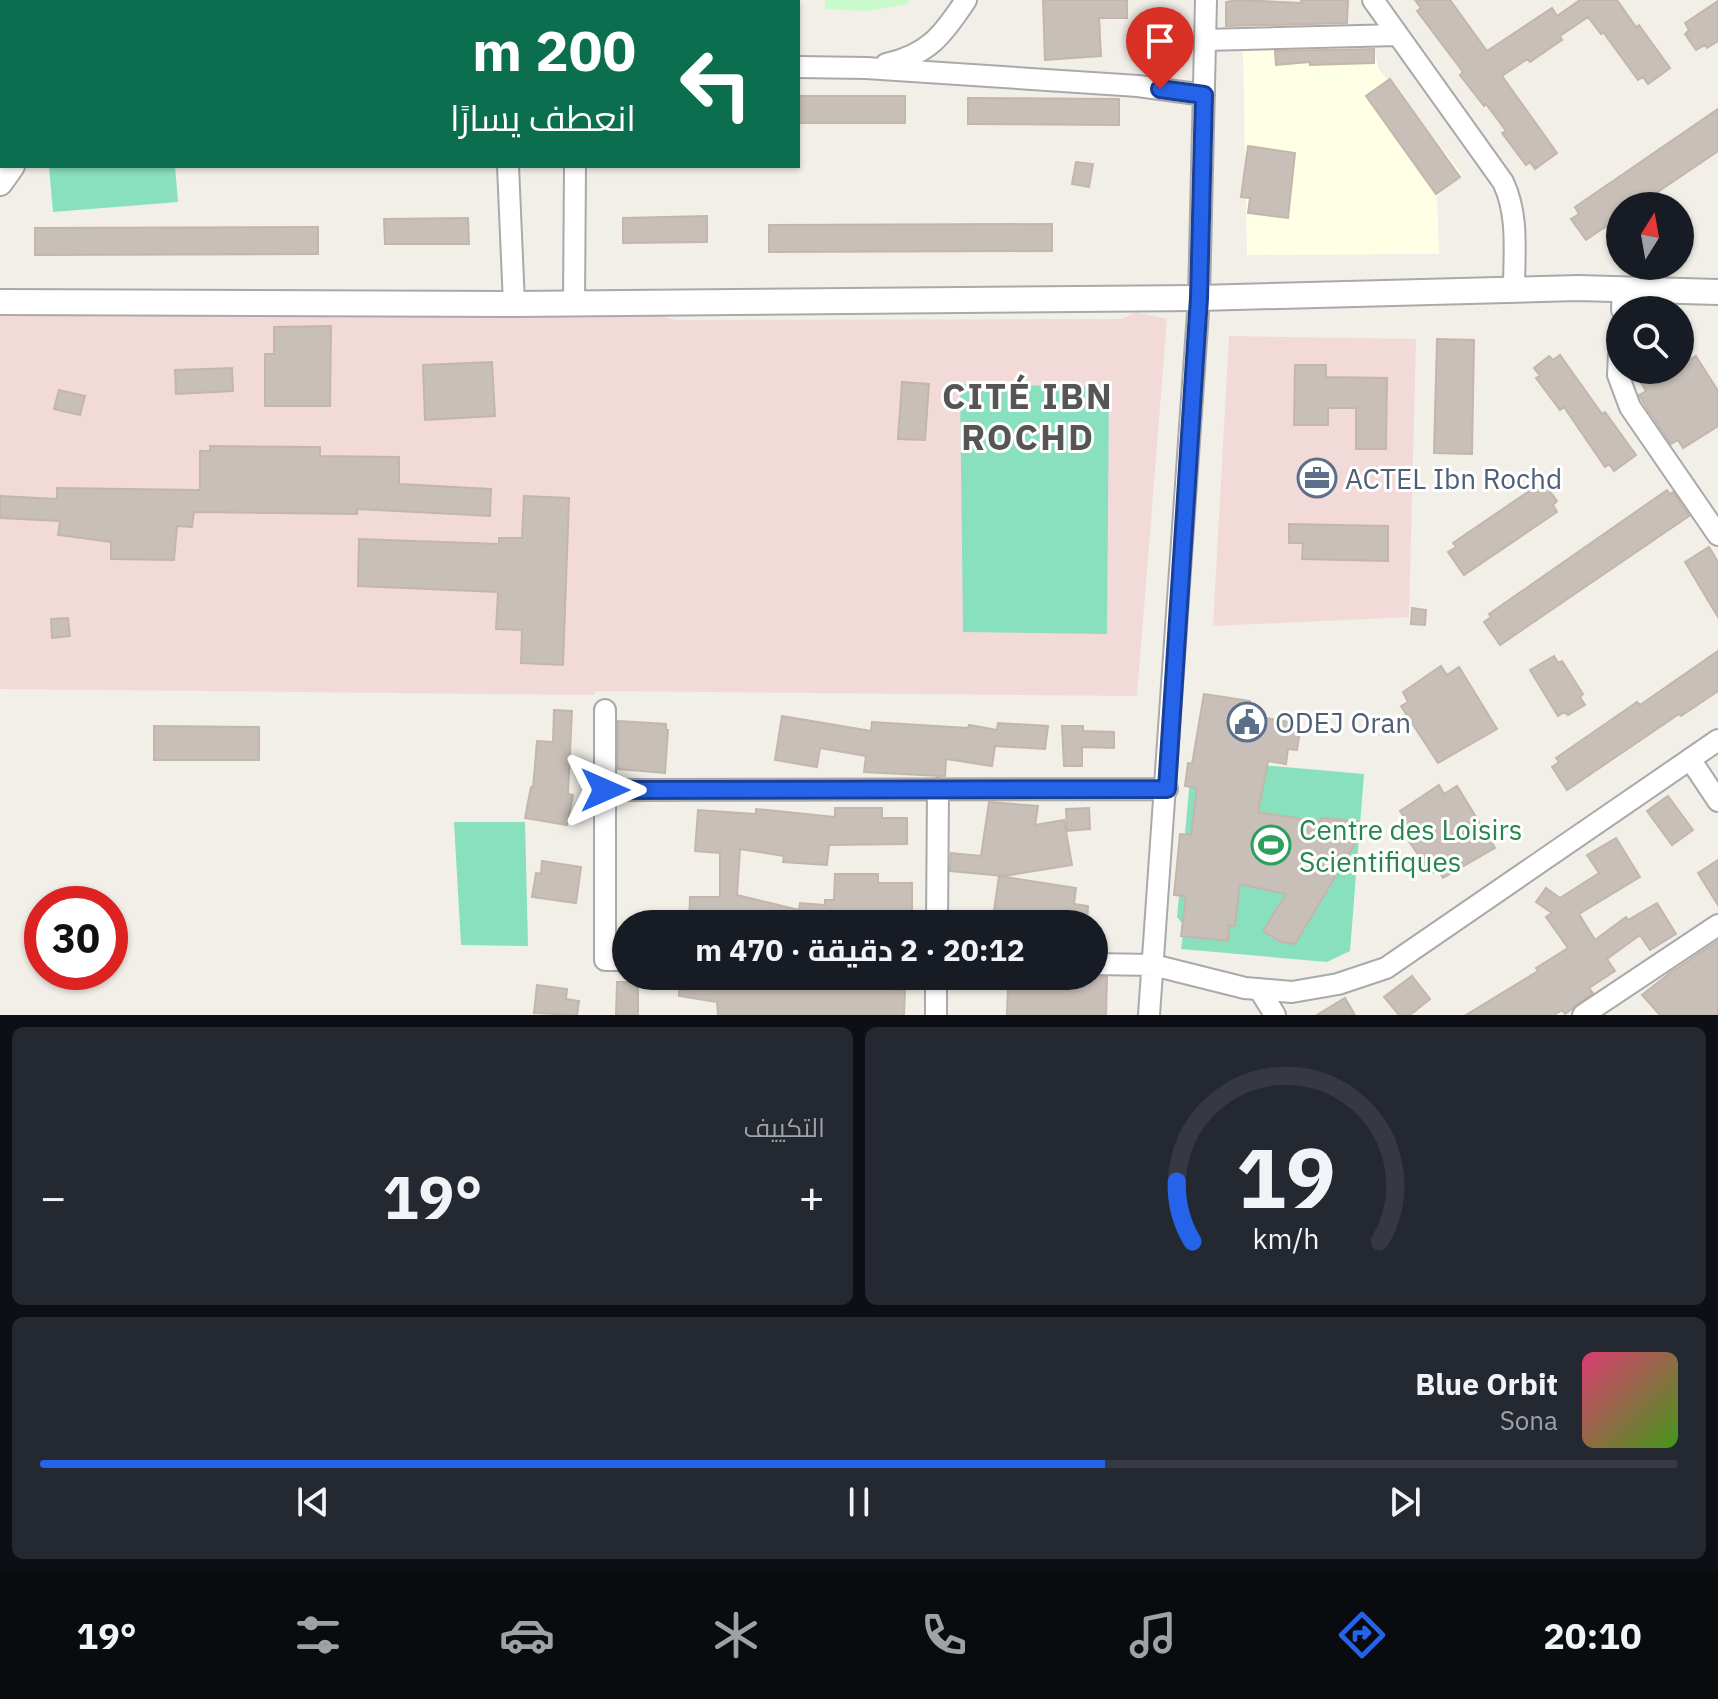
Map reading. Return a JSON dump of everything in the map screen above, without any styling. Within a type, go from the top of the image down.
[{"type":"street","points":[[866,68],[910,59],[942,36],[966,0]]},
{"type":"street","points":[[1150,1014],[1199,298],[1206,0]]},
{"type":"street","points":[[1373,0],[1503,182],[1512,200],[1514,289]]},
{"type":"street","points":[[1205,40],[1398,35]]},
{"type":"street","points":[[800,67],[866,68],[1138,86],[1204,95]]},
{"type":"street","points":[[508,168],[514,304]]},
{"type":"street","points":[[574,304],[575,168]]},
{"type":"street","points":[[0,302],[574,304],[1199,298],[1514,289],[1606,298]]},
{"type":"street","points":[[1670,296],[1718,292]]},
{"type":"street","points":[[1621,384],[1630,407],[1718,535]]},
{"type":"street","points":[[605,710],[605,960],[612,960]]},
{"type":"street","points":[[1108,964],[1153,965],[1245,988],[1292,992],[1323,987],[1386,968],[1718,740]]},
{"type":"street","points":[[1690,759],[1718,801]]},
{"type":"street","points":[[937,910],[938,789]]},
{"type":"street","points":[[605,790],[1167,789]]},
{"type":"street","points":[[1583,1015],[1718,925]]},
{"type":"street","points":[[1259,989],[1275,1015]]},
{"type":"street","points":[[936,990],[936,1015]]},
{"type":"shaded area","points":[[1374,46],[1378,68],[1462,174],[1437,196],[1439,254],[1247,255],[1243,49]]},
{"type":"shaded area","points":[[1136,312],[1167,319],[1137,696],[0,689],[0,314],[658,315],[675,320],[1122,319]]},
{"type":"shaded area","name":"ACTEL Ibn Rochd","points":[[1229,336],[1416,339],[1409,617],[1213,626]]},
{"type":"green space","points":[[825,0],[909,0],[907,4],[867,11],[825,9]]},
{"type":"green space","points":[[49,168],[175,168],[178,202],[53,212]]},
{"type":"green space","points":[[960,384],[1109,387],[1107,634],[963,632]]},
{"type":"green space","name":"Centre des Loisirs Scientifiques","points":[[1192,759],[1364,774],[1350,951],[1327,962],[1181,949],[1184,926],[1177,917]]},
{"type":"green space","points":[[454,822],[525,822],[528,946],[461,945]]},
{"type":"building","points":[[1043,0],[1127,0],[1127,18],[1099,18],[1101,56],[1045,60]]},
{"type":"building","points":[[1301,0],[1348,0],[1347,23],[1226,26],[1226,2],[1301,3]]},
{"type":"building","points":[[1415,0],[1450,0],[1487,51],[1552,8],[1557,16],[1580,0],[1617,0],[1670,68],[1648,84],[1643,77],[1638,80],[1603,32],[1601,34],[1588,17],[1530,62],[1527,59],[1502,76],[1557,153],[1535,169],[1530,162],[1526,165],[1502,133],[1506,131],[1460,75],[1463,72],[1417,11],[1421,8]]},
{"type":"building","points":[[1718,1],[1718,41],[1696,50],[1685,34],[1689,30],[1685,23]]},
{"type":"building","points":[[1374,49],[1374,63],[1276,65],[1275,51]]},
{"type":"building","points":[[1390,79],[1460,177],[1436,194],[1366,96]]},
{"type":"building","points":[[800,96],[905,96],[905,123],[800,123]]},
{"type":"building","points":[[968,98],[1119,99],[1119,125],[968,124]]},
{"type":"building","points":[[1718,109],[1718,151],[1658,192],[1606,192],[1606,226],[1586,240],[1571,219],[1579,214],[1575,207]]},
{"type":"building","points":[[1248,146],[1295,153],[1288,218],[1248,213],[1250,198],[1241,197]]},
{"type":"building","points":[[1076,162],[1093,164],[1089,187],[1072,184]]},
{"type":"building","points":[[707,216],[707,242],[623,243],[623,218]]},
{"type":"building","points":[[468,218],[469,244],[385,244],[384,219]]},
{"type":"building","points":[[1052,224],[1052,251],[769,252],[769,225]]},
{"type":"building","points":[[318,227],[318,254],[35,255],[35,228]]},
{"type":"building","points":[[331,326],[330,406],[265,406],[265,354],[274,354],[274,327]]},
{"type":"building","points":[[1437,339],[1474,340],[1472,454],[1434,453]]},
{"type":"building","points":[[1560,355],[1636,455],[1614,471],[1609,464],[1605,467],[1564,407],[1560,410],[1536,378],[1540,376],[1534,368],[1549,356],[1553,360]]},
{"type":"building","points":[[1694,357],[1718,391],[1718,426],[1683,448],[1678,440],[1671,444],[1639,395],[1646,391],[1642,384],[1694,384]]},
{"type":"building","points":[[492,362],[495,416],[425,420],[423,365]]},
{"type":"building","points":[[1295,365],[1326,365],[1326,377],[1387,378],[1386,449],[1356,449],[1356,408],[1328,408],[1328,425],[1294,425]]},
{"type":"building","points":[[232,368],[233,391],[176,394],[175,370]]},
{"type":"building","points":[[902,382],[929,384],[925,440],[898,439]]},
{"type":"building","points":[[59,390],[85,396],[80,415],[54,409]]},
{"type":"building","points":[[210,446],[320,447],[320,456],[399,457],[399,484],[491,489],[490,516],[357,509],[357,514],[194,512],[192,527],[177,526],[174,560],[111,559],[111,542],[58,535],[60,521],[0,518],[0,496],[57,499],[57,488],[200,490],[200,451],[210,451]]},
{"type":"building","points":[[1545,485],[1557,501],[1553,505],[1557,512],[1464,575],[1448,552],[1456,547],[1453,543],[1535,487],[1537,491]]},
{"type":"building","points":[[1667,490],[1670,494],[1673,492],[1689,516],[1500,645],[1484,622],[1491,617],[1489,614]]},
{"type":"building","points":[[524,496],[569,498],[563,665],[521,663],[522,630],[496,629],[498,592],[358,586],[359,539],[499,544],[499,538],[522,538]]},
{"type":"building","points":[[1289,524],[1388,526],[1388,561],[1302,559],[1303,543],[1289,543]]},
{"type":"building","points":[[1709,547],[1718,562],[1718,617],[1685,562]]},
{"type":"building","points":[[1412,608],[1426,610],[1425,625],[1411,624]]},
{"type":"building","points":[[68,618],[70,636],[52,638],[51,619]]},
{"type":"building","points":[[1718,651],[1718,691],[1567,790],[1552,767],[1559,762],[1556,758]]},
{"type":"building","points":[[1554,656],[1558,663],[1562,661],[1583,694],[1580,697],[1585,705],[1568,715],[1564,712],[1558,716],[1530,670]]},
{"type":"building","points":[[1441,666],[1447,675],[1459,667],[1497,729],[1438,763],[1401,706],[1408,702],[1403,692]]},
{"type":"building","name":"Centre des Loisirs Scientifiques","points":[[1204,694],[1250,701],[1248,715],[1301,724],[1297,750],[1288,749],[1286,764],[1268,761],[1258,812],[1321,822],[1321,818],[1357,821],[1355,844],[1295,944],[1281,942],[1263,931],[1286,894],[1240,884],[1235,926],[1229,925],[1228,941],[1181,936],[1186,896],[1174,895],[1180,834],[1191,835],[1197,788],[1185,786],[1188,763],[1192,764]]},
{"type":"building","points":[[554,710],[572,711],[568,794],[573,795],[567,825],[525,818],[533,788],[537,741],[553,742]]},
{"type":"building","points":[[782,716],[871,731],[872,722],[968,728],[969,725],[997,730],[998,723],[1048,726],[1045,749],[995,746],[992,766],[946,759],[945,776],[941,776],[864,772],[866,756],[820,748],[817,767],[775,760]]},
{"type":"building","points":[[618,721],[666,724],[665,773],[618,769]]},
{"type":"building","points":[[154,726],[259,727],[259,760],[154,760]]},
{"type":"building","points":[[1062,726],[1083,726],[1083,731],[1114,732],[1114,748],[1082,747],[1082,766],[1064,766]]},
{"type":"building","points":[[1439,785],[1444,794],[1457,786],[1495,848],[1443,878],[1438,870],[1431,874],[1398,825],[1406,820],[1400,811]]},
{"type":"building","points":[[1668,796],[1693,830],[1672,845],[1647,811]]},
{"type":"building","points":[[989,802],[1038,806],[1035,825],[1064,820],[1072,865],[1004,876],[950,871],[951,853],[981,856]]},
{"type":"building","points":[[835,808],[882,808],[882,818],[907,818],[907,844],[829,845],[827,865],[783,862],[784,856],[740,849],[737,895],[799,910],[690,910],[690,897],[720,897],[720,853],[695,851],[698,810],[756,814],[756,809],[835,817]]},
{"type":"building","points":[[1089,808],[1090,829],[1067,831],[1066,809]]},
{"type":"building","points":[[1616,838],[1640,877],[1579,914],[1595,940],[1626,917],[1628,920],[1657,903],[1676,934],[1650,950],[1640,935],[1607,959],[1615,971],[1589,988],[1593,993],[1565,1014],[1562,1010],[1554,1015],[1466,1015],[1538,971],[1536,968],[1568,948],[1546,917],[1552,913],[1536,902],[1546,888],[1560,898],[1599,873],[1587,855]]},
{"type":"building","points":[[1718,860],[1718,905],[1698,873]]},
{"type":"building","points":[[542,861],[581,867],[576,903],[532,897],[536,873],[541,874]]},
{"type":"building","points":[[835,874],[878,874],[878,883],[912,883],[912,910],[799,910],[800,903],[825,905],[825,900],[834,900]]},
{"type":"building","points":[[999,876],[1076,888],[1074,904],[1088,906],[1088,910],[994,910]]},
{"type":"building","points":[[1718,941],[1718,1015],[1660,1015],[1642,995]]},
{"type":"building","points":[[1412,976],[1430,999],[1410,1015],[1399,1015],[1384,997]]},
{"type":"building","points":[[537,985],[567,989],[566,999],[579,1001],[577,1015],[534,1013]]},
{"type":"building","points":[[617,990],[638,990],[638,1015],[616,1015]]},
{"type":"building","points":[[679,990],[905,990],[904,1015],[718,1015],[717,1002],[679,996]]},
{"type":"building","points":[[1008,990],[1107,990],[1106,1015],[1007,1015]]},
{"type":"building","points":[[1345,998],[1355,1015],[1317,1015]]},
{"type":"place","name":"ACTEL Ibn Rochd","points":[[1317,478]]},
{"type":"place","name":"ODEJ Oran","points":[[1247,722]]},
{"type":"place","name":"Centre des Loisirs Scientifiques","points":[[1271,845]]},
{"type":"district","name":"CITÉ IBN ROCHD","points":[[1028,416]]},
{"type":"route","points":[[605,790],[1167,789],[1199,298],[1204,95],[1160,89]]}]
